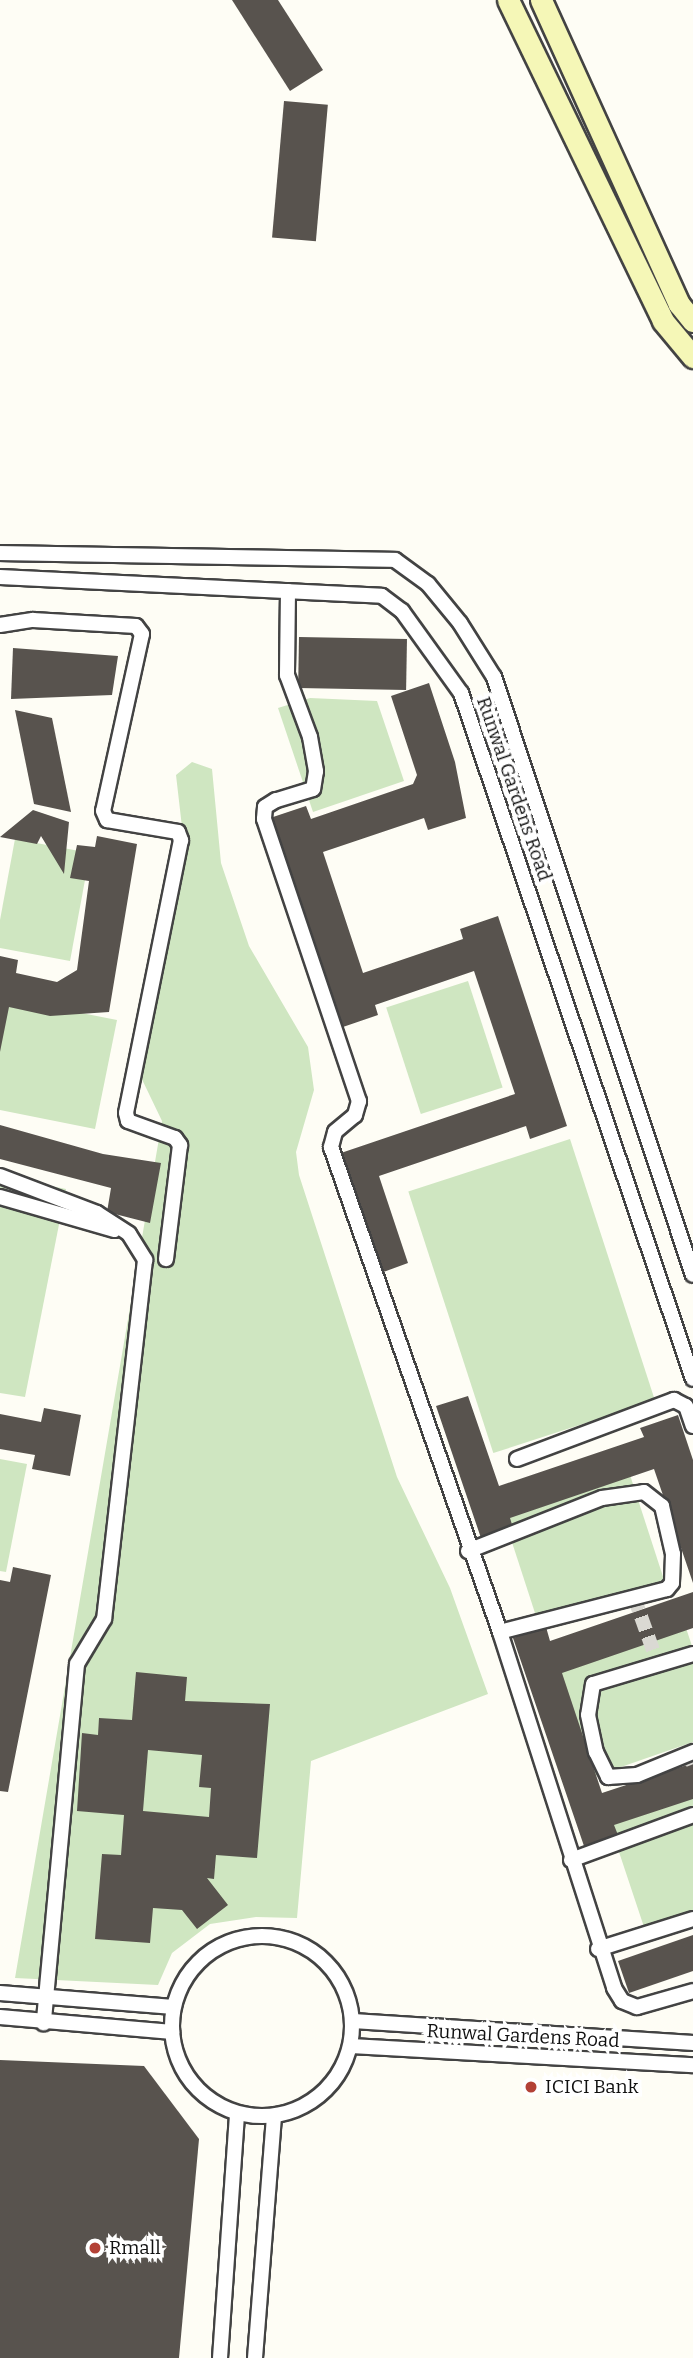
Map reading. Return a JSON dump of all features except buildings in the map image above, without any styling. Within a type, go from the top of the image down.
[{"type":"street","points":[[508,0],[663,321],[693,356]]},
{"type":"street","points":[[541,0],[678,304],[693,321]]},
{"type":"street","name":"Runwal Gardens Road","points":[[0,553],[395,559],[428,584],[460,623],[494,677],[693,1275]]},
{"type":"street","name":"Runwal Gardens Road","points":[[0,577],[382,596],[402,611],[430,645],[461,693],[693,1379]]},
{"type":"street","points":[[288,591],[287,675],[310,737],[316,771],[313,789],[276,800],[265,807],[264,819],[359,1101],[355,1115],[335,1132],[331,1147],[468,1551],[500,1632],[598,1949],[622,2001],[650,2006],[693,1991]]},
{"type":"street","points":[[0,625],[15,620],[58,621],[136,626],[142,634],[103,811],[107,820],[178,832],[181,840],[126,1113],[128,1121],[175,1138],[180,1145],[166,1259]]},
{"type":"street","points":[[0,1176],[97,1213],[129,1234],[145,1260],[104,1619],[77,1664],[44,2022]]},
{"type":"street","points":[[0,1197],[129,1234]]},
{"type":"street","points":[[517,1459],[674,1400],[686,1406],[693,1426]]},
{"type":"street","points":[[468,1551],[602,1498],[644,1492],[662,1506],[673,1554],[672,1583],[667,1589],[500,1632]]},
{"type":"street","points":[[693,1654],[593,1685],[588,1715],[596,1752],[608,1777],[637,1775],[693,1752]]},
{"type":"street","points":[[571,1860],[693,1815]]},
{"type":"street","points":[[598,1949],[693,1919]]},
{"type":"street","points":[[254,1935],[283,1937],[310,1948],[332,1967],[347,1992],[353,2021],[351,2046],[341,2072],[323,2094],[300,2109],[274,2117],[237,2114],[212,2102],[192,2084],[178,2059],[172,2032],[173,2007],[184,1980],[202,1958],[226,1942],[254,1935]]},
{"type":"street","points":[[0,1993],[173,2007]]},
{"type":"street","points":[[0,2017],[172,2032]]},
{"type":"street","name":"Runwal Gardens Road","points":[[353,2021],[693,2043]]},
{"type":"street","name":"Runwal Gardens Road","points":[[351,2046],[693,2065]]},
{"type":"street","points":[[220,2358],[237,2114]]},
{"type":"street","points":[[255,2358],[274,2117]]},
{"type":"green space","points":[[310,698],[377,701],[404,781],[313,812],[278,708]]},
{"type":"green space","points":[[192,762],[212,769],[221,863],[249,946],[308,1047],[314,1090],[296,1152],[299,1175],[397,1477],[450,1588],[488,1694],[311,1761],[297,1918],[256,1917],[210,1924],[172,1953],[158,1985],[15,1978],[162,1121],[137,1069],[157,943],[186,862],[176,775]]},
{"type":"green space","points":[[15,839],[90,853],[70,961],[0,948],[0,920]]},
{"type":"green space","points":[[468,981],[503,1088],[421,1114],[386,1008]]},
{"type":"green space","points":[[0,997],[117,1020],[95,1129],[0,1110]]},
{"type":"green space","points":[[570,1139],[655,1401],[493,1453],[408,1192]]},
{"type":"green space","points":[[0,1176],[66,1189],[25,1397],[0,1393]]},
{"type":"green space","points":[[0,1459],[27,1464],[6,1572],[0,1571]]},
{"type":"green space","points":[[630,1475],[665,1583],[539,1625],[504,1516]]},
{"type":"green space","points":[[685,1625],[693,1649],[693,1742],[595,1776],[559,1667]]},
{"type":"green space","points":[[693,1797],[693,1917],[646,1933],[610,1825]]},
{"type":"tunnel","points":[[634,1597],[658,1664]]},
{"type":"tunnel","points":[[689,1754],[693,1764]]},
{"type":"place","name":"ICICI Bank","points":[[531,2087]]},
{"type":"place","name":"Rmall","points":[[95,2248]]}]
